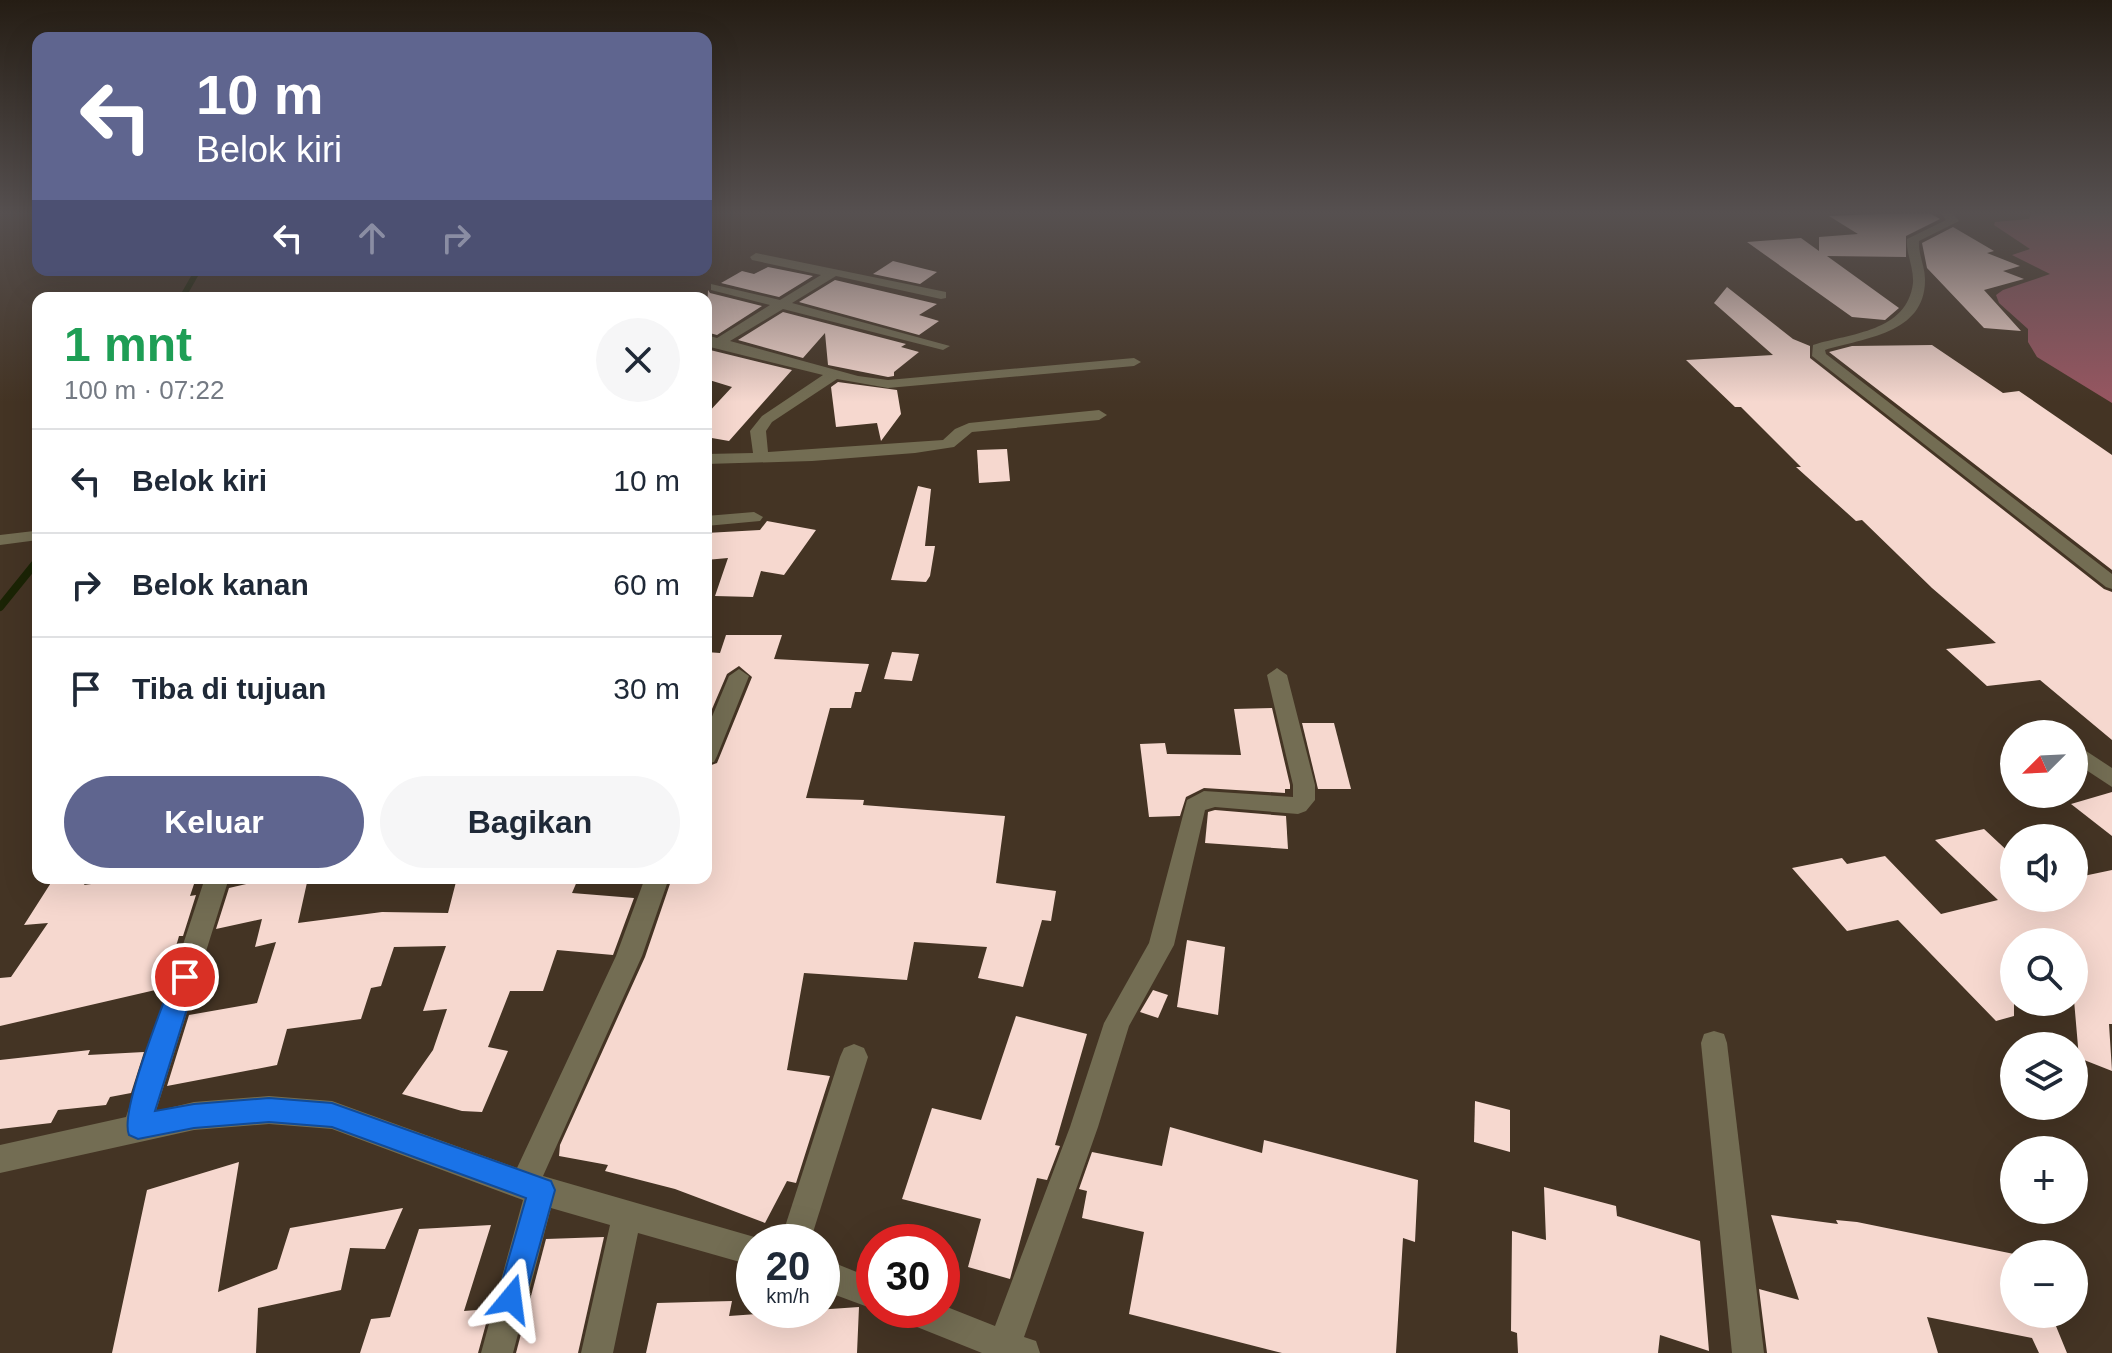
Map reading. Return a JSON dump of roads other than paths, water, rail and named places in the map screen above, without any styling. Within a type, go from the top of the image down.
[{"type":"street","points":[[712,343],[826,275]]},
{"type":"street","points":[[857,275],[941,295]]},
{"type":"street","points":[[1917,275],[1918,287],[1913,303],[1880,334],[1818,348],[1819,356],[2112,583]]},
{"type":"street","points":[[715,287],[943,346]]},
{"type":"street","points":[[712,344],[857,380],[906,384],[1134,362]]},
{"type":"street","points":[[761,458],[758,431],[767,419],[835,374]]},
{"type":"street","points":[[712,459],[938,446],[953,441],[960,432],[969,428],[1099,415]]},
{"type":"street","points":[[712,520],[754,517]]},
{"type":"street","points":[[0,540],[32,536]]},
{"type":"street","points":[[960,1328],[1014,1349],[1117,1023],[1161,945],[1195,806],[1208,799],[1286,806],[1298,805],[1304,800],[1304,785],[1277,675]]},
{"type":"street","points":[[712,741],[739,676]]},
{"type":"street","points":[[2088,761],[2112,779]]},
{"type":"street","points":[[138,1126],[150,1079],[215,884]]},
{"type":"street","points":[[497,1353],[532,1188],[629,956],[655,884]]},
{"type":"street","points":[[1714,1043],[1748,1353]]},
{"type":"street","points":[[801,1224],[854,1057]]},
{"type":"street","points":[[0,1159],[194,1116],[269,1110],[332,1115],[532,1188],[736,1246]]},
{"type":"street","points":[[597,1353],[627,1215]]},
{"type":"waterway","points":[[185,292],[195,276]]},
{"type":"waterway","points":[[0,607],[32,567]]}]
